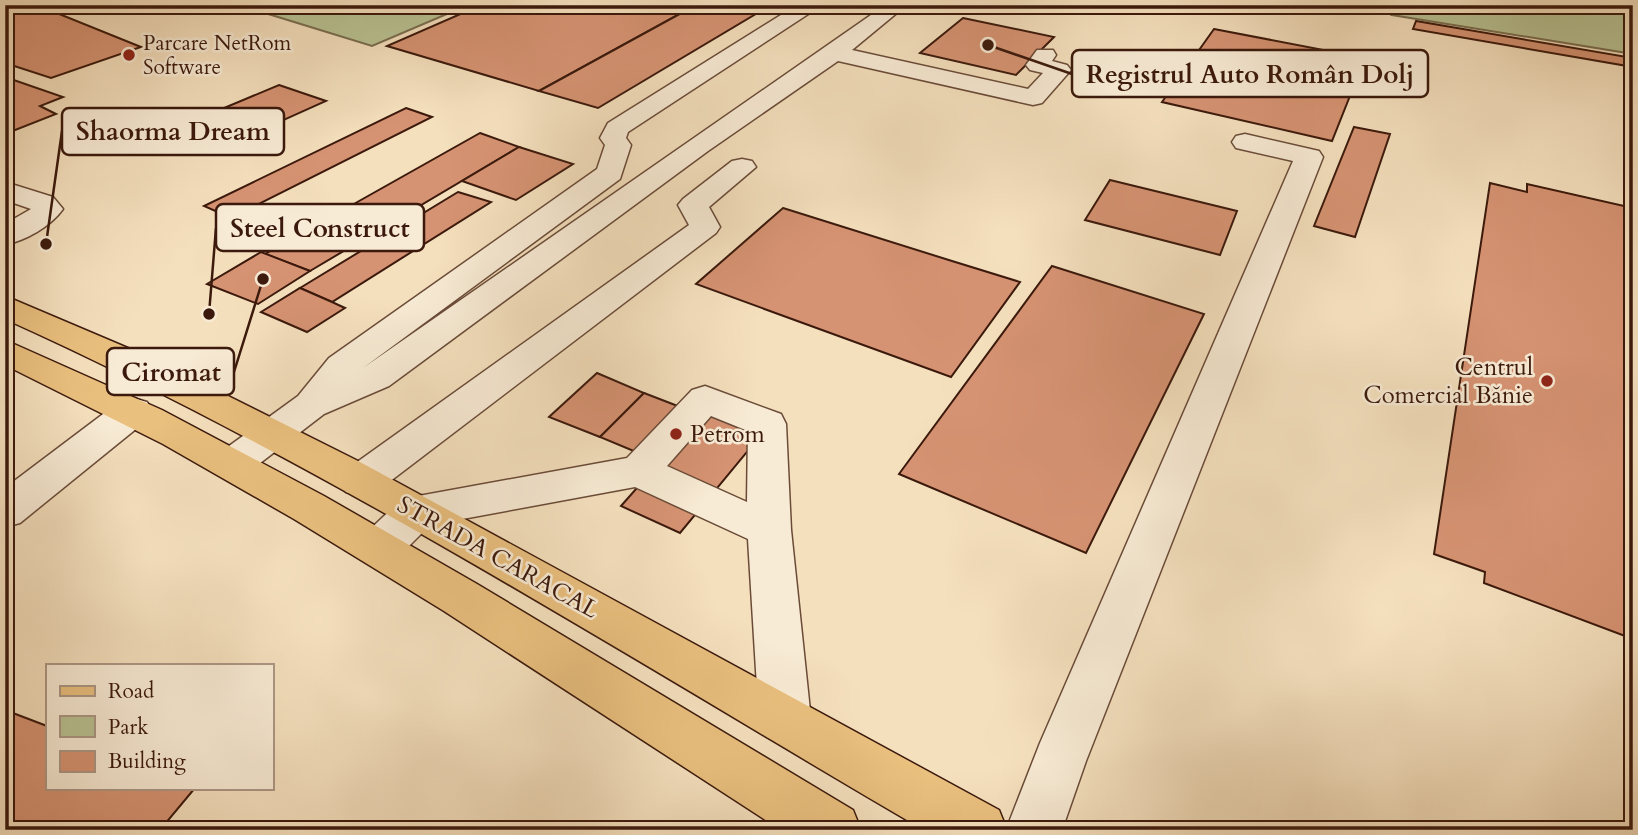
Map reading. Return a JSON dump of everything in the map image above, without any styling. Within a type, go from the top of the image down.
[{"type":"main road","name":"STRADA CARACAL","points":[[5,306],[82,338],[361,481],[979,830]]},
{"type":"main road","name":"STRADA CARACAL","points":[[5,351],[133,411],[379,548],[833,830]]},
{"type":"lane","points":[[311,405],[342,366],[610,173],[616,158],[618,145],[612,138],[617,128],[812,5]]},
{"type":"lane","points":[[232,464],[311,405],[376,377],[888,12]]},
{"type":"lane","points":[[834,53],[1033,98],[1059,70],[1038,65],[1045,55]]},
{"type":"lane","points":[[1034,830],[1059,761],[1309,157],[1245,142]]},
{"type":"lane","points":[[361,481],[705,227],[693,205],[743,167]]},
{"type":"lane","points":[[5,191],[43,203],[48,209],[38,218],[5,236]]},
{"type":"lane","points":[[639,471],[705,399],[767,424],[769,530],[785,720]]},
{"type":"lane","points":[[5,511],[133,411]]},
{"type":"lane","points":[[379,548],[416,511],[639,471],[769,530]]},
{"type":"green space","points":[[239,5],[468,5],[372,46]]},
{"type":"green space","points":[[1403,5],[1633,5],[1633,54],[1392,15]]},
{"type":"building","points":[[5,5],[37,5],[141,47],[51,78],[5,63]]},
{"type":"building","points":[[481,5],[696,5],[539,91],[387,46]]},
{"type":"building","points":[[696,5],[771,5],[598,108],[539,91]]},
{"type":"building","points":[[963,18],[1054,37],[1016,75],[920,53]]},
{"type":"building","points":[[1416,21],[1633,58],[1633,67],[1413,29]]},
{"type":"building","points":[[1214,29],[1365,58],[1332,141],[1162,102]]},
{"type":"building","points":[[5,77],[63,97],[40,106],[56,114],[5,134]]},
{"type":"building","points":[[279,85],[326,101],[210,153],[162,134]]},
{"type":"building","points":[[406,108],[432,117],[231,218],[204,206]]},
{"type":"building","points":[[1354,127],[1390,134],[1355,237],[1314,226]]},
{"type":"building","points":[[480,133],[519,147],[310,271],[265,254]]},
{"type":"building","points":[[519,147],[573,164],[516,200],[462,181]]},
{"type":"building","points":[[1110,180],[1237,211],[1220,255],[1085,220]]},
{"type":"building","name":"Centrul Comercial Bănie","points":[[1490,183],[1527,192],[1527,184],[1633,208],[1633,639],[1484,583],[1485,572],[1434,554]]},
{"type":"building","points":[[458,192],[491,202],[332,302],[300,288]]},
{"type":"building","points":[[783,208],[1020,282],[951,377],[696,284]]},
{"type":"building","points":[[261,252],[310,271],[258,304],[207,284]]},
{"type":"building","points":[[1052,266],[1204,314],[1086,553],[899,474]]},
{"type":"building","points":[[300,288],[345,308],[307,332],[261,312]]},
{"type":"building","points":[[597,373],[644,393],[600,437],[549,417]]},
{"type":"building","points":[[644,393],[701,415],[707,408],[765,430],[680,533],[621,506],[660,462],[600,437]]},
{"type":"building","points":[[5,710],[46,726],[46,790],[193,790],[160,830],[5,830]]},
{"type":"place","name":"Registrul Auto Român Dolj","points":[[988,45]]},
{"type":"place","name":"Parcare NetRom Software","points":[[129,55]]},
{"type":"place","name":"Shaorma Dream","points":[[46,244]]},
{"type":"place","name":"Ciromat","points":[[263,279]]},
{"type":"place","name":"Steel Construct","points":[[209,314]]},
{"type":"place","name":"Centrul Comercial Bănie","points":[[1547,381]]},
{"type":"place","name":"Petrom","points":[[676,434]]}]
